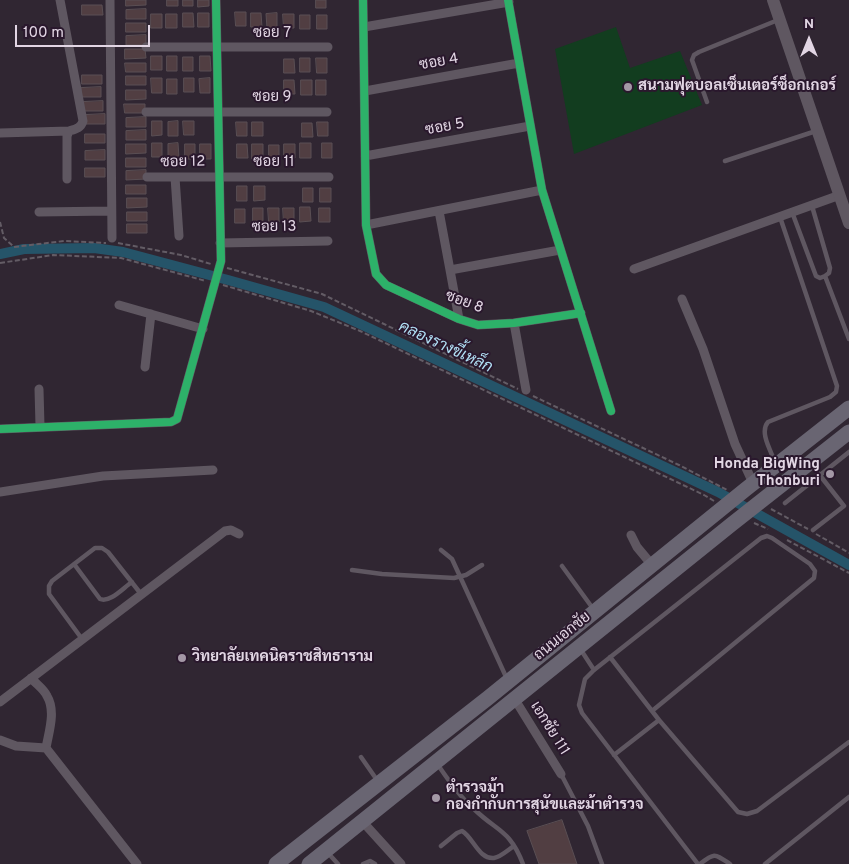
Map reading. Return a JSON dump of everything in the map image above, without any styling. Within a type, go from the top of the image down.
[{"type":"main road","points":[[773,0],[849,223]]},
{"type":"main road","name":"ถนนเอกชัย","points":[[276,864],[508,682],[652,565],[717,508],[750,486],[849,408]]},
{"type":"main road","name":"ถนนเอกชัย","points":[[319,858],[514,698],[732,524],[763,505],[810,463],[849,432]]},
{"type":"street","points":[[0,133],[69,131],[82,125],[83,121],[60,0]]},
{"type":"street","points":[[110,0],[112,238]]},
{"type":"street","points":[[0,429],[171,422],[177,419],[220,263],[216,0]]},
{"type":"street","points":[[362,0],[364,27],[366,225],[542,190]]},
{"type":"street","points":[[364,27],[508,1],[542,190],[611,410]]},
{"type":"street","points":[[146,47],[216,47]]},
{"type":"street","name":"ซอย 7","points":[[216,47],[328,47]]},
{"type":"street","name":"ซอย 4","points":[[364,91],[519,63]]},
{"type":"street","name":"ซอย 9","points":[[146,112],[328,112]]},
{"type":"street","name":"ซอย 5","points":[[365,156],[530,126]]},
{"type":"street","points":[[67,179],[69,131]]},
{"type":"street","name":"ซอย 12","points":[[147,177],[219,176]]},
{"type":"street","name":"ซอย 11","points":[[219,176],[329,177]]},
{"type":"street","points":[[175,177],[179,236]]},
{"type":"street","points":[[634,269],[840,195]]},
{"type":"street","points":[[39,212],[111,211]]},
{"type":"street","points":[[439,211],[459,319]]},
{"type":"street","name":"ซอย 8","points":[[366,225],[376,274],[386,285],[459,319],[478,325],[514,323],[581,313]]},
{"type":"street","name":"ซอย 13","points":[[220,243],[328,242]]},
{"type":"street","points":[[450,270],[560,250]]},
{"type":"street","points":[[682,300],[703,349],[750,486]]},
{"type":"street","points":[[118,305],[203,329]]},
{"type":"street","points":[[145,367],[151,314]]},
{"type":"street","points":[[514,323],[524,391]]},
{"type":"street","points":[[39,389],[40,426]]},
{"type":"street","points":[[0,492],[103,476],[213,470]]},
{"type":"street","points":[[0,702],[224,531],[232,530],[239,534]]},
{"type":"street","points":[[631,535],[636,547],[652,565]]},
{"type":"street","points":[[31,678],[47,695],[51,706],[51,719],[46,748],[137,864]]},
{"type":"street","name":"เอกชัย 111","points":[[514,698],[561,774]]},
{"type":"street","points":[[0,740],[16,746],[46,748]]},
{"type":"street","points":[[362,821],[401,864]]},
{"type":"lane","points":[[708,102],[692,60],[694,55],[780,19]]},
{"type":"lane","points":[[725,161],[818,130]]},
{"type":"lane","points":[[792,212],[816,276],[820,278],[829,273],[830,268],[812,206]]},
{"type":"lane","points":[[776,466],[764,432],[764,426],[768,422],[830,397],[836,392],[837,386],[780,217]]},
{"type":"lane","points":[[825,276],[849,338]]},
{"type":"lane","points":[[785,503],[849,452]]},
{"type":"lane","points":[[810,463],[844,506],[813,530]]},
{"type":"lane","points":[[652,711],[814,578],[815,570],[810,564],[772,538],[767,536],[761,538],[610,657],[585,679],[579,705],[582,713],[699,864],[711,855],[715,855],[730,864]]},
{"type":"lane","points":[[82,639],[49,594],[49,586],[52,581],[74,564],[95,548],[102,548],[108,552],[141,594]]},
{"type":"lane","points":[[441,550],[452,559],[508,682]]},
{"type":"lane","points":[[74,564],[100,598],[104,600],[132,582]]},
{"type":"lane","points":[[652,565],[663,579]]},
{"type":"lane","points":[[352,570],[382,574],[454,578],[466,575],[482,566]]},
{"type":"lane","points":[[562,566],[595,611]]},
{"type":"lane","points":[[579,647],[594,670]]},
{"type":"lane","points":[[610,657],[659,720],[738,812],[747,814],[757,811],[849,742]]},
{"type":"lane","points":[[614,755],[659,720]]},
{"type":"lane","points":[[361,757],[379,783]]},
{"type":"lane","points":[[436,762],[464,800],[501,829],[514,846],[522,864]]},
{"type":"lane","points":[[561,774],[588,826],[602,864]]},
{"type":"lane","points":[[765,864],[849,796]]},
{"type":"lane","points":[[441,846],[462,831],[467,834],[481,853],[490,858],[495,858],[514,846]]},
{"type":"lane","points":[[319,858],[338,864]]},
{"type":"lane","points":[[363,864],[370,861],[375,864]]},
{"type":"path","points":[[0,222],[4,238],[14,247],[64,242],[119,244],[220,263]]},
{"type":"path","points":[[0,263],[53,255],[121,258],[207,281]]},
{"type":"path","points":[[228,268],[322,294],[679,465],[731,492]]},
{"type":"path","points":[[217,284],[311,311],[360,331],[704,495],[717,508]]},
{"type":"path","points":[[763,505],[778,512]]},
{"type":"path","points":[[752,522],[769,530]]},
{"type":"path","points":[[784,538],[849,573]]},
{"type":"green space","name":"สนามฟุตบอลเซ็นเตอร์ซ็อกเกอร์","points":[[616,27],[630,68],[680,51],[702,105],[574,154],[555,49]]},
{"type":"building","points":[[126,0],[146,0],[146,5],[126,6]]},
{"type":"building","points":[[167,0],[178,0],[178,6],[167,6]]},
{"type":"building","points":[[183,0],[193,0],[193,6],[183,6]]},
{"type":"building","points":[[198,0],[209,0],[209,6],[198,7]]},
{"type":"building","points":[[316,0],[326,0],[326,8],[316,8]]},
{"type":"building","points":[[82,5],[102,5],[103,15],[82,15]]},
{"type":"building","points":[[146,9],[146,19],[126,19],[126,10]]},
{"type":"building","points":[[235,12],[246,12],[246,26],[236,26]]},
{"type":"building","points":[[183,13],[193,13],[194,27],[183,27]]},
{"type":"building","points":[[198,13],[209,13],[209,27],[198,27]]},
{"type":"building","points":[[251,13],[261,13],[262,27],[251,27]]},
{"type":"building","points":[[277,13],[277,28],[267,28],[266,14]]},
{"type":"building","points":[[151,14],[162,14],[162,28],[151,28]]},
{"type":"building","points":[[166,14],[177,14],[177,28],[166,28]]},
{"type":"building","points":[[283,14],[294,14],[294,28],[284,28]]},
{"type":"building","points":[[300,15],[310,15],[310,29],[300,29]]},
{"type":"building","points":[[317,15],[327,15],[327,29],[317,29]]},
{"type":"building","points":[[126,23],[146,23],[146,32],[126,32]]},
{"type":"building","points":[[146,35],[146,45],[126,45],[126,36]]},
{"type":"building","points":[[125,49],[145,49],[146,58],[125,59]]},
{"type":"building","points":[[151,56],[162,56],[162,70],[151,70]]},
{"type":"building","points":[[167,56],[177,56],[177,71],[167,71]]},
{"type":"building","points":[[200,56],[210,56],[211,71],[200,71]]},
{"type":"building","points":[[183,57],[193,57],[193,71],[183,71]]},
{"type":"building","points":[[300,58],[310,58],[310,72],[300,72]]},
{"type":"building","points":[[316,58],[327,58],[327,73],[317,73]]},
{"type":"building","points":[[284,59],[294,59],[295,73],[284,73]]},
{"type":"building","points":[[125,63],[146,63],[146,72],[126,72]]},
{"type":"building","points":[[82,75],[102,75],[102,84],[82,84]]},
{"type":"building","points":[[126,76],[146,76],[146,85],[126,85]]},
{"type":"building","points":[[151,78],[162,78],[162,93],[152,93]]},
{"type":"building","points":[[184,78],[194,78],[194,92],[184,92]]},
{"type":"building","points":[[210,78],[210,93],[200,93],[199,79]]},
{"type":"building","points":[[167,79],[177,79],[177,94],[167,94]]},
{"type":"building","points":[[284,80],[294,80],[295,94],[284,94]]},
{"type":"building","points":[[301,80],[312,80],[312,95],[301,95]]},
{"type":"building","points":[[316,80],[326,80],[326,95],[316,95]]},
{"type":"building","points":[[101,87],[101,97],[81,97],[81,88]]},
{"type":"building","points":[[126,90],[146,90],[146,99],[126,100]]},
{"type":"building","points":[[103,101],[103,111],[83,111],[83,102]]},
{"type":"building","points":[[124,104],[145,104],[145,113],[125,113]]},
{"type":"building","points":[[105,114],[105,124],[85,124],[85,115]]},
{"type":"building","points":[[146,117],[146,127],[126,127],[126,118]]},
{"type":"building","points":[[152,121],[162,121],[162,135],[152,136]]},
{"type":"building","points":[[178,121],[178,136],[168,136],[168,122]]},
{"type":"building","points":[[183,121],[194,121],[194,135],[184,135]]},
{"type":"building","points":[[236,122],[247,122],[247,136],[237,136]]},
{"type":"building","points":[[252,122],[263,122],[263,136],[252,136]]},
{"type":"building","points":[[317,122],[328,122],[328,136],[318,136]]},
{"type":"building","points":[[302,123],[312,123],[313,137],[302,137]]},
{"type":"building","points":[[146,130],[146,140],[126,140],[126,131]]},
{"type":"building","points":[[85,134],[105,134],[105,143],[85,143]]},
{"type":"building","points":[[152,143],[162,143],[162,157],[152,157]]},
{"type":"building","points":[[178,143],[179,158],[168,158],[168,144]]},
{"type":"building","points":[[300,143],[311,143],[311,158],[300,158]]},
{"type":"building","points":[[322,143],[332,143],[332,158],[322,158]]},
{"type":"building","points":[[126,144],[146,144],[146,153],[126,154]]},
{"type":"building","points":[[185,144],[195,144],[195,159],[185,159]]},
{"type":"building","points":[[200,144],[211,144],[211,159],[200,159]]},
{"type":"building","points":[[237,144],[247,144],[248,158],[237,158]]},
{"type":"building","points":[[252,144],[263,144],[263,159],[252,159]]},
{"type":"building","points":[[284,144],[295,144],[295,158],[284,158]]},
{"type":"building","points":[[269,145],[279,145],[279,159],[269,159]]},
{"type":"building","points":[[105,150],[105,160],[85,160],[85,151]]},
{"type":"building","points":[[126,158],[146,158],[146,167],[126,167]]},
{"type":"building","points":[[85,168],[105,168],[105,177],[85,177]]},
{"type":"building","points":[[146,170],[146,179],[126,180],[126,171]]},
{"type":"building","points":[[126,185],[146,185],[146,194],[126,194]]},
{"type":"building","points":[[237,186],[247,186],[247,201],[237,201]]},
{"type":"building","points":[[254,186],[265,186],[265,200],[254,201]]},
{"type":"building","points":[[303,188],[313,188],[313,202],[303,202]]},
{"type":"building","points":[[320,188],[331,188],[331,202],[320,202]]},
{"type":"building","points":[[127,198],[147,198],[147,207],[127,208]]},
{"type":"building","points":[[300,207],[310,207],[311,221],[300,222]]},
{"type":"building","points":[[253,208],[263,208],[263,222],[253,222]]},
{"type":"building","points":[[268,208],[279,208],[279,222],[269,222]]},
{"type":"building","points":[[283,208],[294,208],[294,222],[284,223]]},
{"type":"building","points":[[319,208],[330,208],[330,222],[319,222]]},
{"type":"building","points":[[235,209],[245,209],[245,223],[235,223]]},
{"type":"building","points":[[127,212],[147,212],[147,221],[127,221]]},
{"type":"building","points":[[127,224],[147,224],[147,233],[127,233]]},
{"type":"building","points":[[562,820],[577,864],[539,864],[527,831]]},
{"type":"waterway","name":"คลองรางขี้เหล็ก","points":[[0,254],[24,249],[94,248],[123,252],[324,307],[718,492],[849,565]]},
{"type":"cycle path","points":[[0,429],[171,422],[177,419],[221,261],[216,0]]},
{"type":"cycle path","points":[[363,0],[366,225],[376,274],[386,285],[459,319],[478,325],[514,323],[581,313]]},
{"type":"cycle path","points":[[508,0],[542,190],[611,411]]},
{"type":"place","name":"สนามฟุตบอลเซ็นเตอร์ซ็อกเกอร์","points":[[628,87]]},
{"type":"place","name":"Honda BigWing Thonburi","points":[[830,474]]},
{"type":"place","name":"วิทยาลัยเทคนิคราชสิทธาราม","points":[[182,658]]},
{"type":"place","name":"ตำรวจม้า กองกำกับการสุนัขและม้าตำรวจ","points":[[436,798]]}]
